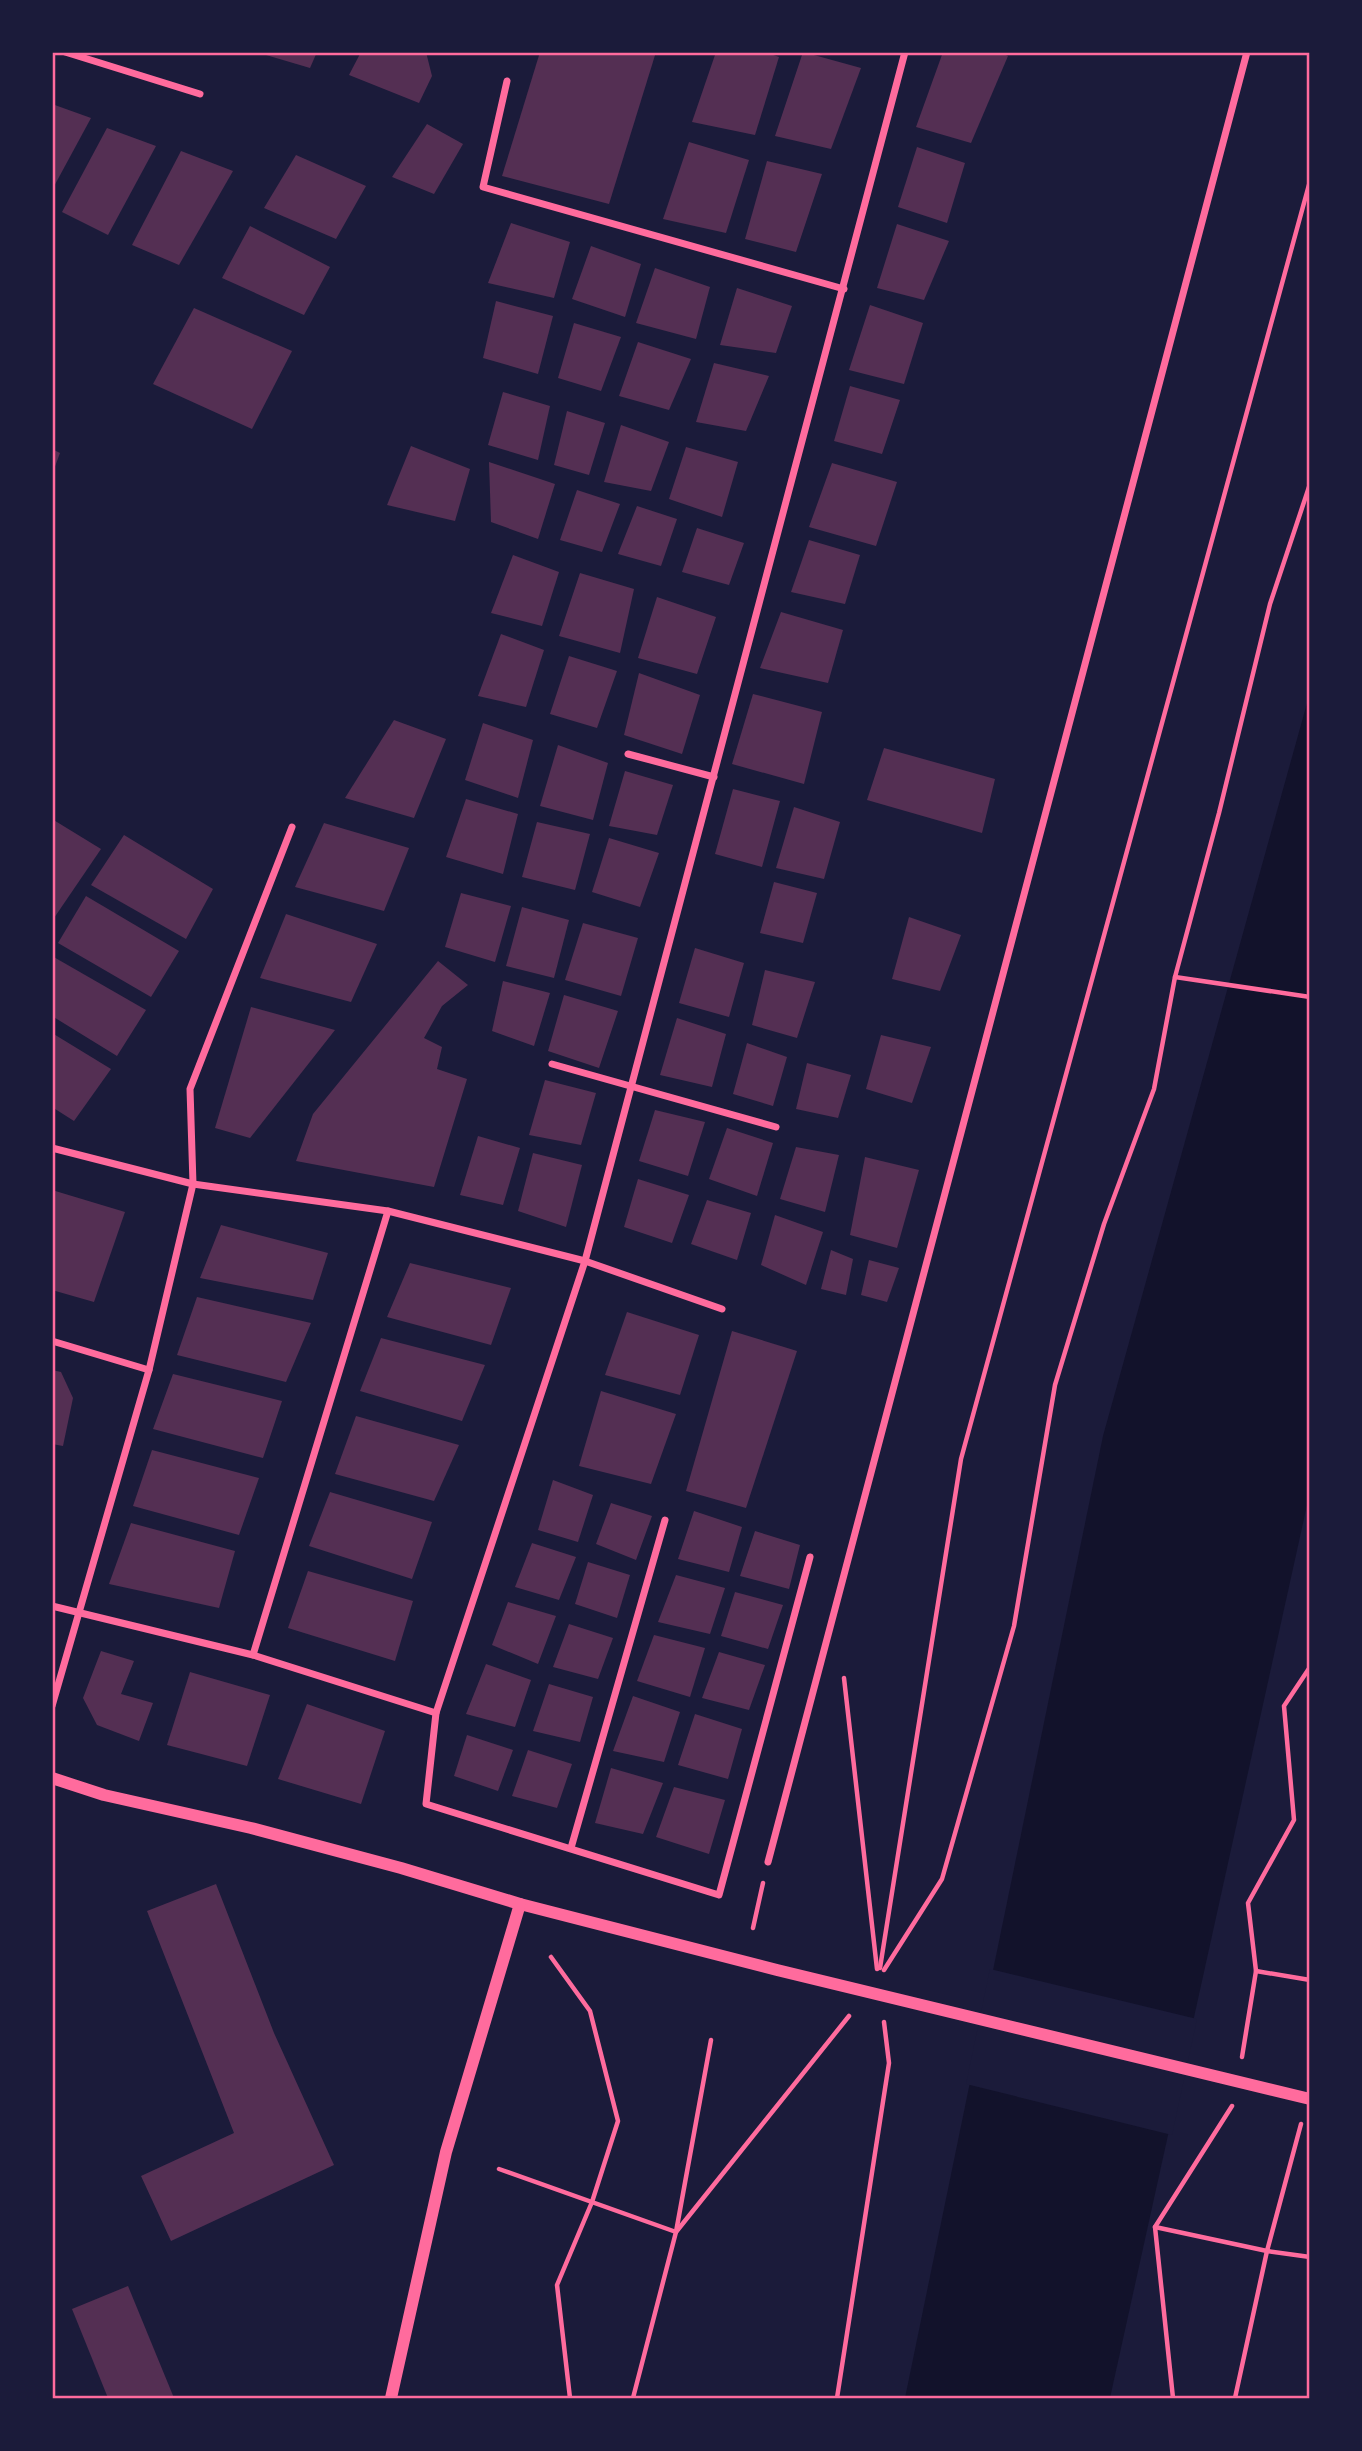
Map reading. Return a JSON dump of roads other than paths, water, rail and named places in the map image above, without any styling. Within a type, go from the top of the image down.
[{"type":"street","points":[[65,52],[200,94]]},
{"type":"street","points":[[810,1557],[719,1895],[426,1804],[436,1713],[585,1261],[905,52]]},
{"type":"street","points":[[768,1862],[1247,52]]},
{"type":"street","points":[[507,81],[483,187],[844,289]]},
{"type":"street","points":[[628,754],[715,777]]},
{"type":"street","points":[[52,1706],[149,1370],[193,1184],[190,1088],[292,827]]},
{"type":"street","points":[[552,1064],[776,1127]]},
{"type":"street","points":[[52,1148],[193,1184],[388,1211],[585,1261],[722,1309]]},
{"type":"street","points":[[253,1655],[388,1211]]},
{"type":"street","points":[[52,1341],[149,1370]]},
{"type":"street","points":[[571,1848],[665,1520]]},
{"type":"street","points":[[52,1606],[253,1655],[436,1713]]},
{"type":"street","points":[[52,1778],[104,1795],[251,1828],[520,1904],[804,1977],[1310,2099]]},
{"type":"street","points":[[391,2399],[446,2152],[520,1904]]}]
